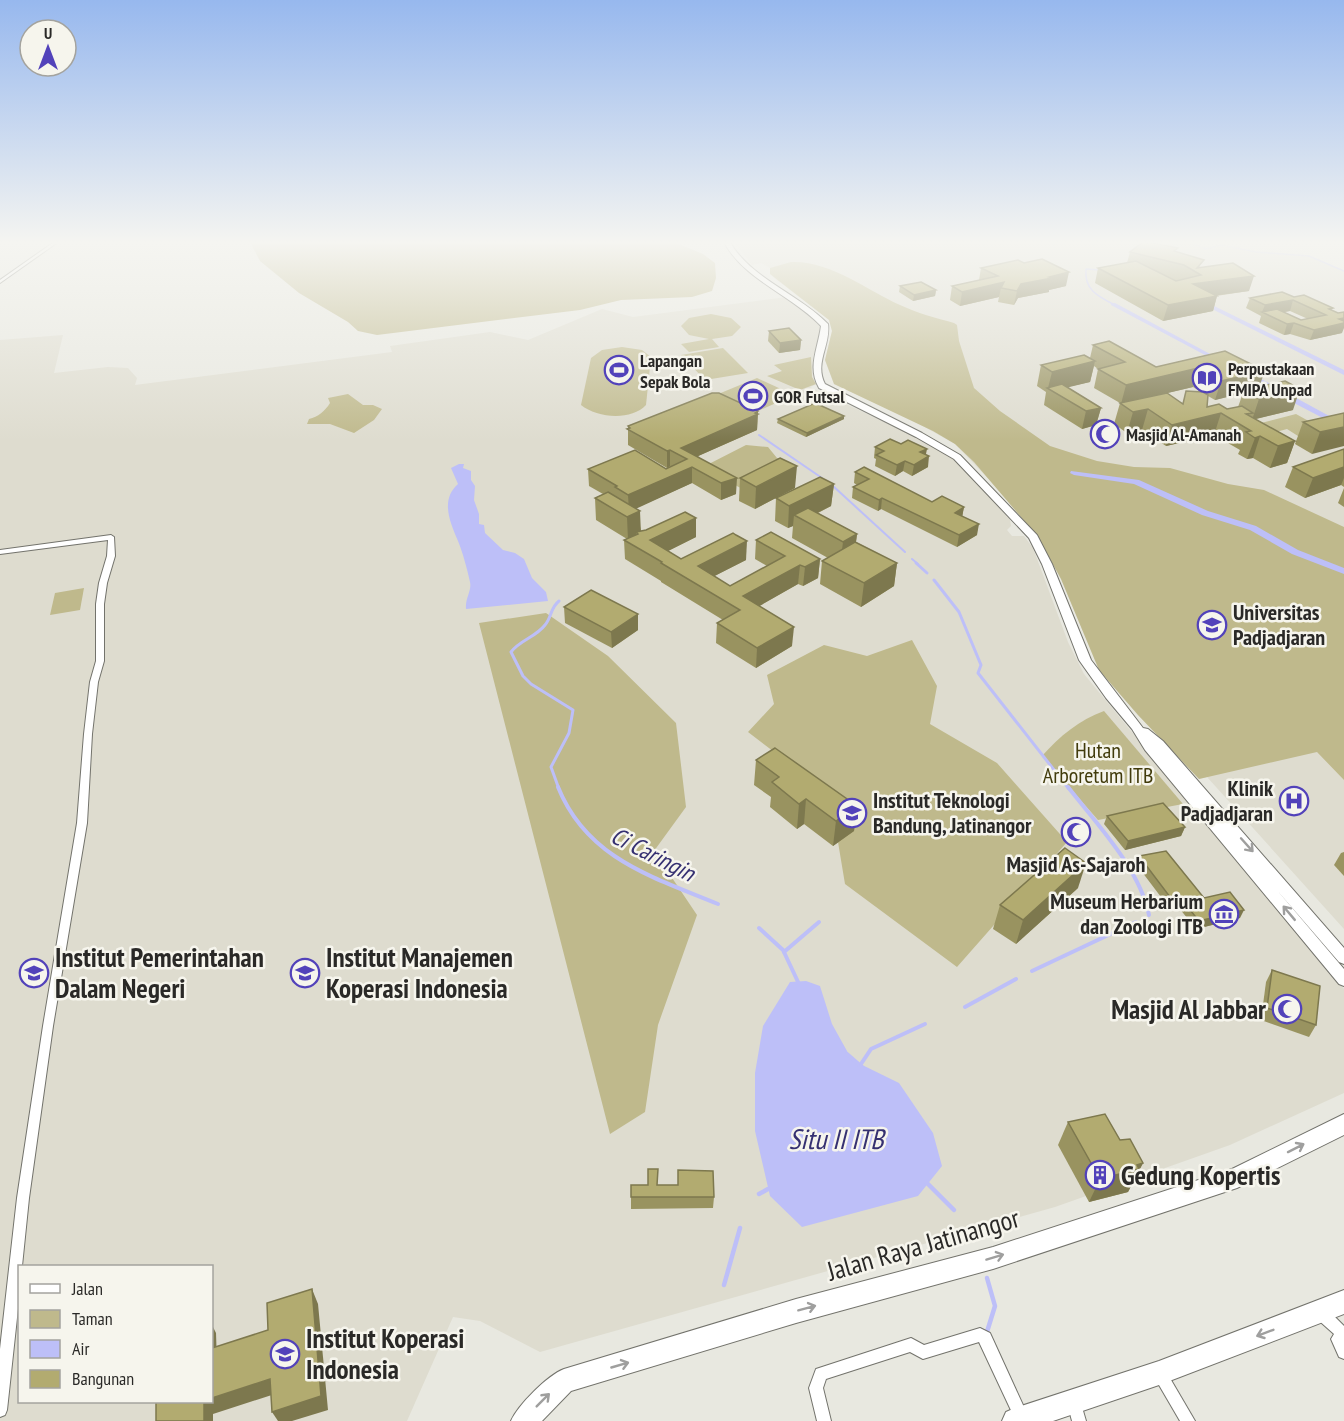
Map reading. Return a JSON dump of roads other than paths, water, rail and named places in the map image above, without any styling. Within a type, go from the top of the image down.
[{"type":"highway","name":"Jalan Raya Jatinangor","points":[[524,1421],[564,1380],[796,1311],[993,1258],[1237,1178],[1344,1124]]},
{"type":"highway","points":[[1030,1418],[1077,1411],[1159,1372],[1344,1302]]},
{"type":"main road","points":[[807,308],[825,326],[816,364],[816,378],[822,387],[919,435],[957,457],[1033,537],[1047,564],[1085,660],[1136,726],[1149,747],[1337,957],[1344,980]]},
{"type":"street","points":[[0,552],[111,537],[111,556],[100,604],[100,661],[94,682],[88,734],[82,823],[48,1026],[23,1198],[0,1410]]},
{"type":"street","points":[[1320,1312],[1342,1333],[1338,1339],[1344,1352]]},
{"type":"street","points":[[824,1421],[816,1388],[821,1374],[911,1346],[923,1352],[980,1335],[986,1338],[1030,1418]]},
{"type":"street","points":[[1159,1372],[1188,1421]]},
{"type":"water","points":[[464,464],[463,468],[471,471],[479,524],[484,525],[485,533],[503,550],[515,553],[524,559],[532,578],[546,592],[548,601],[466,609],[470,582],[448,511],[449,497],[458,484],[451,468]]},
{"type":"water","name":"Situ II ITB","points":[[806,981],[820,986],[832,1024],[852,1060],[899,1083],[933,1133],[942,1166],[918,1196],[802,1227],[770,1196],[755,1131],[755,1073],[763,1026],[790,982]]},
{"type":"waterway","points":[[1121,308],[1222,362]]},
{"type":"waterway","points":[[1215,308],[1344,373]]},
{"type":"waterway","points":[[1249,376],[1344,427]]},
{"type":"waterway","points":[[759,435],[822,478]]},
{"type":"waterway","points":[[1074,473],[1136,482],[1205,513],[1253,528],[1295,552],[1344,571]]},
{"type":"waterway","points":[[833,486],[905,552]]},
{"type":"waterway","points":[[912,559],[918,564]]},
{"type":"waterway","points":[[916,563],[927,573]]},
{"type":"waterway","points":[[934,580],[959,612],[981,665],[978,673],[1069,789]]},
{"type":"waterway","name":"Ci Caringin","points":[[559,601],[541,629],[511,652],[523,676],[531,684],[573,710],[569,733],[551,767],[559,789]]},
{"type":"waterway","points":[[1068,787],[1104,831],[1127,864],[1144,898],[1149,915]]},
{"type":"waterway","name":"Ci Caringin","points":[[559,789],[571,812],[586,832],[604,849],[646,874],[718,904]]},
{"type":"waterway","points":[[784,952],[819,922]]},
{"type":"waterway","points":[[1032,971],[1136,922]]},
{"type":"waterway","name":"Ci Caringin","points":[[759,928],[783,950],[799,984]]},
{"type":"waterway","points":[[965,1007],[1016,979]]},
{"type":"waterway","points":[[861,1064],[871,1049],[925,1024]]},
{"type":"waterway","name":"Ci Caringin","points":[[847,1054],[862,1067]]},
{"type":"waterway","name":"Ci Caringin","points":[[926,1182],[954,1210]]},
{"type":"waterway","points":[[759,1194],[768,1189]]},
{"type":"waterway","points":[[724,1285],[740,1228]]},
{"type":"waterway","name":"Ci Caringin","points":[[986,1335],[995,1306],[987,1278]]},
{"type":"place","name":"Lapangan Sepak Bola","points":[[619,370]]},
{"type":"place","name":"Perpustakaan FMIPA Unpad","points":[[1207,378]]},
{"type":"place","name":"GOR Futsal","points":[[753,396]]},
{"type":"place","name":"Masjid Al-Amanah","points":[[1105,434]]},
{"type":"place","name":"Universitas Padjadjaran","points":[[1212,625]]},
{"type":"place","name":"Klinik Padjadjaran","points":[[1294,801]]},
{"type":"place","name":"Institut Teknologi Bandung, Jatinangor","points":[[852,813]]},
{"type":"place","name":"Masjid As-Sajaroh","points":[[1076,832]]},
{"type":"place","name":"Museum Herbarium dan Zoologi ITB","points":[[1224,914]]},
{"type":"place","name":"Institut Pemerintahan Dalam Negeri","points":[[34,973]]},
{"type":"place","name":"Institut Manajemen Koperasi Indonesia","points":[[305,973]]},
{"type":"place","name":"Masjid Al Jabbar","points":[[1287,1009]]},
{"type":"place","name":"Gedung Kopertis","points":[[1100,1175]]},
{"type":"place","name":"Institut Koperasi Indonesia","points":[[285,1354]]},
{"type":"park label","name":"Hutan Arboretum ITB","points":[[1098,762]]}]
